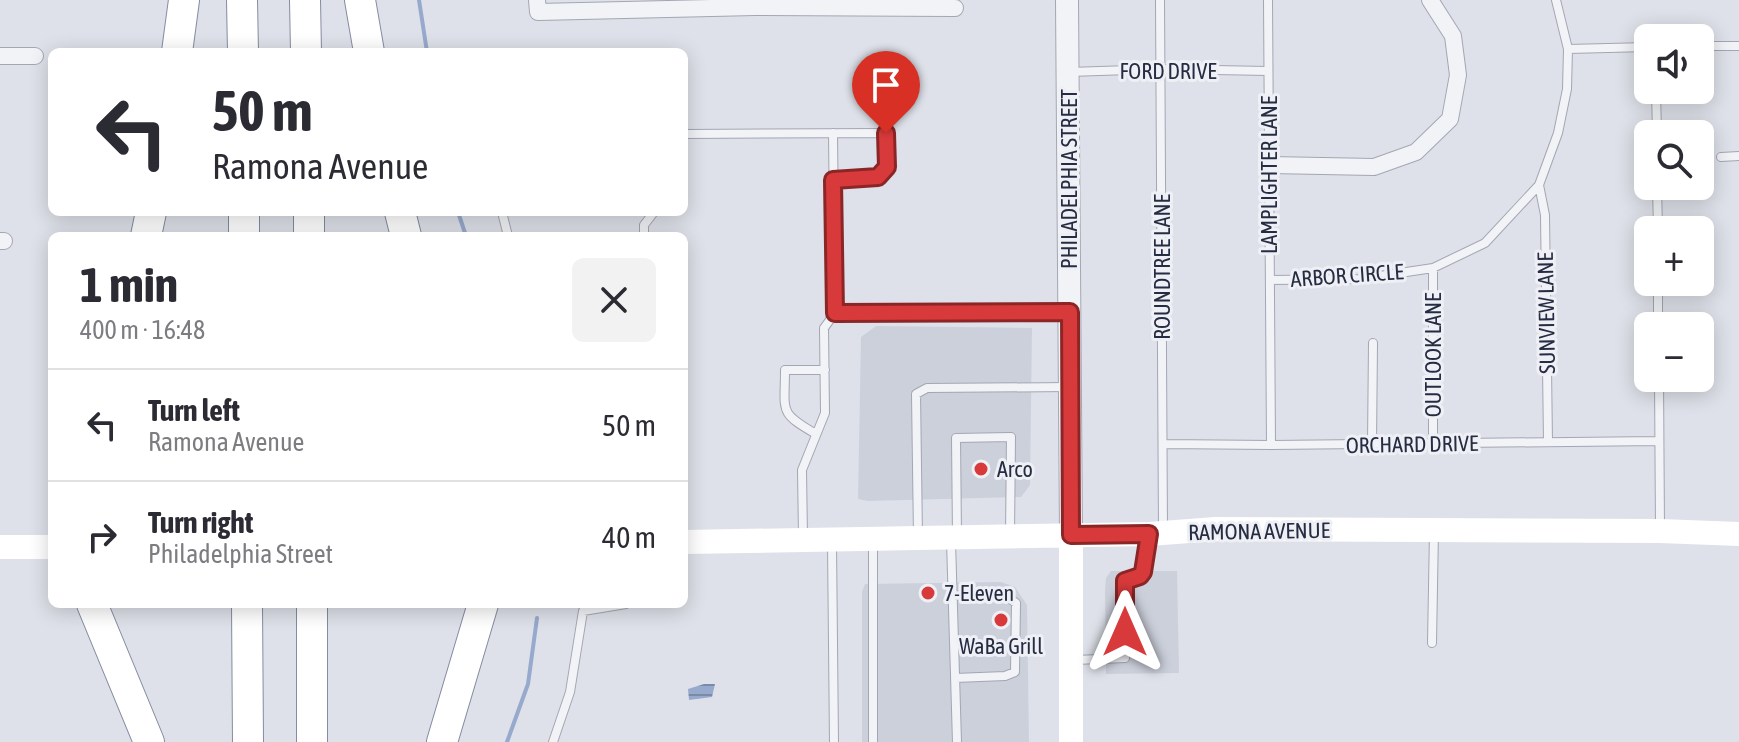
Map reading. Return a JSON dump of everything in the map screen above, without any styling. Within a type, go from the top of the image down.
[{"type":"highway","points":[[178,48],[184,0]]},
{"type":"highway","points":[[242,0],[243,48]]},
{"type":"highway","points":[[305,0],[306,48]]},
{"type":"highway","points":[[360,0],[368,48]]},
{"type":"highway","points":[[94,608],[149,742]]},
{"type":"highway","points":[[247,608],[248,742]]},
{"type":"highway","points":[[312,608],[312,742]]},
{"type":"highway","points":[[442,742],[482,608]]},
{"type":"main road","name":"RAMONA AVENUE","points":[[688,542],[1156,534],[1216,529],[1739,534]]},
{"type":"main road","name":"PHILADELPHIA STREET","points":[[1071,535],[1071,742]]},
{"type":"main road","points":[[0,547],[48,547]]},
{"type":"street","points":[[537,0],[538,12],[755,7],[955,8]]},
{"type":"street","name":"PHILADELPHIA STREET","points":[[1067,0],[1071,535]]},
{"type":"street","points":[[1269,165],[1374,167],[1416,152],[1450,119],[1458,75],[1453,36],[1430,0]]},
{"type":"street","points":[[0,56],[35,56]]},
{"type":"lane","name":"ROUNDTREE LANE","points":[[1071,661],[1125,658],[1125,581],[1143,572],[1156,534],[1164,444],[1160,0]]},
{"type":"lane","name":"LAMPLIGHTER LANE","points":[[1268,0],[1271,445]]},
{"type":"lane","name":"ARBOR CIRCLE","points":[[1270,280],[1360,279],[1433,268],[1485,243],[1539,185],[1558,133],[1567,89],[1568,49],[1556,0]]},
{"type":"lane","points":[[1714,46],[1739,46]]},
{"type":"lane","points":[[1568,49],[1634,47]]},
{"type":"lane","name":"FORD DRIVE","points":[[1068,72],[1161,69],[1268,71]]},
{"type":"lane","points":[[803,540],[802,470],[825,413],[824,328],[835,313],[833,133]]},
{"type":"lane","points":[[688,134],[886,133],[887,167],[878,177],[833,180]]},
{"type":"lane","points":[[1721,157],[1739,156]]},
{"type":"lane","name":"SUNVIEW LANE","points":[[1539,185],[1545,215],[1548,442]]},
{"type":"lane","name":"OUTLOOK LANE","points":[[1433,268],[1433,443]]},
{"type":"lane","points":[[835,313],[1070,312]]},
{"type":"lane","points":[[1372,444],[1373,343]]},
{"type":"lane","points":[[816,434],[790,419],[785,412],[785,370],[825,370]]},
{"type":"lane","points":[[918,537],[916,394],[927,388],[1070,387]]},
{"type":"lane","points":[[1659,392],[1660,531]]},
{"type":"lane","points":[[957,742],[953,596],[956,438],[1011,437],[1010,536]]},
{"type":"lane","name":"ORCHARD DRIVE","points":[[1164,444],[1659,441]]},
{"type":"lane","points":[[1432,643],[1434,530]]},
{"type":"lane","points":[[873,538],[873,742]]},
{"type":"lane","points":[[831,539],[834,742]]},
{"type":"lane","points":[[953,596],[984,594],[1010,597],[1016,603],[1015,672],[1005,676],[955,678]]},
{"type":"lane","points":[[553,742],[570,692],[583,611],[601,608]]},
{"type":"shaded area","points":[[876,326],[1032,328],[1030,485],[1021,497],[858,499],[861,337]]},
{"type":"shaded area","points":[[1111,571],[1177,571],[1179,673],[1106,674],[1105,591],[1106,578]]},
{"type":"shaded area","points":[[1001,582],[1015,587],[1027,605],[1029,742],[862,742],[862,592],[865,584]]},
{"type":"water","points":[[715,684],[712,697],[689,700],[688,689]]},
{"type":"waterway","points":[[419,0],[426,48]]},
{"type":"waterway","points":[[459,216],[465,232]]},
{"type":"waterway","points":[[507,742],[528,684],[537,618]]},
{"type":"place","name":"Arco","points":[[981,469]]},
{"type":"place","name":"7-Eleven","points":[[928,593]]},
{"type":"place","name":"WaBa Grill","points":[[1001,620]]},
{"type":"route","points":[[886,133],[887,167],[878,177],[833,180],[835,313],[1070,312],[1071,535],[1149,534],[1143,572],[1125,581],[1125,632]]}]
